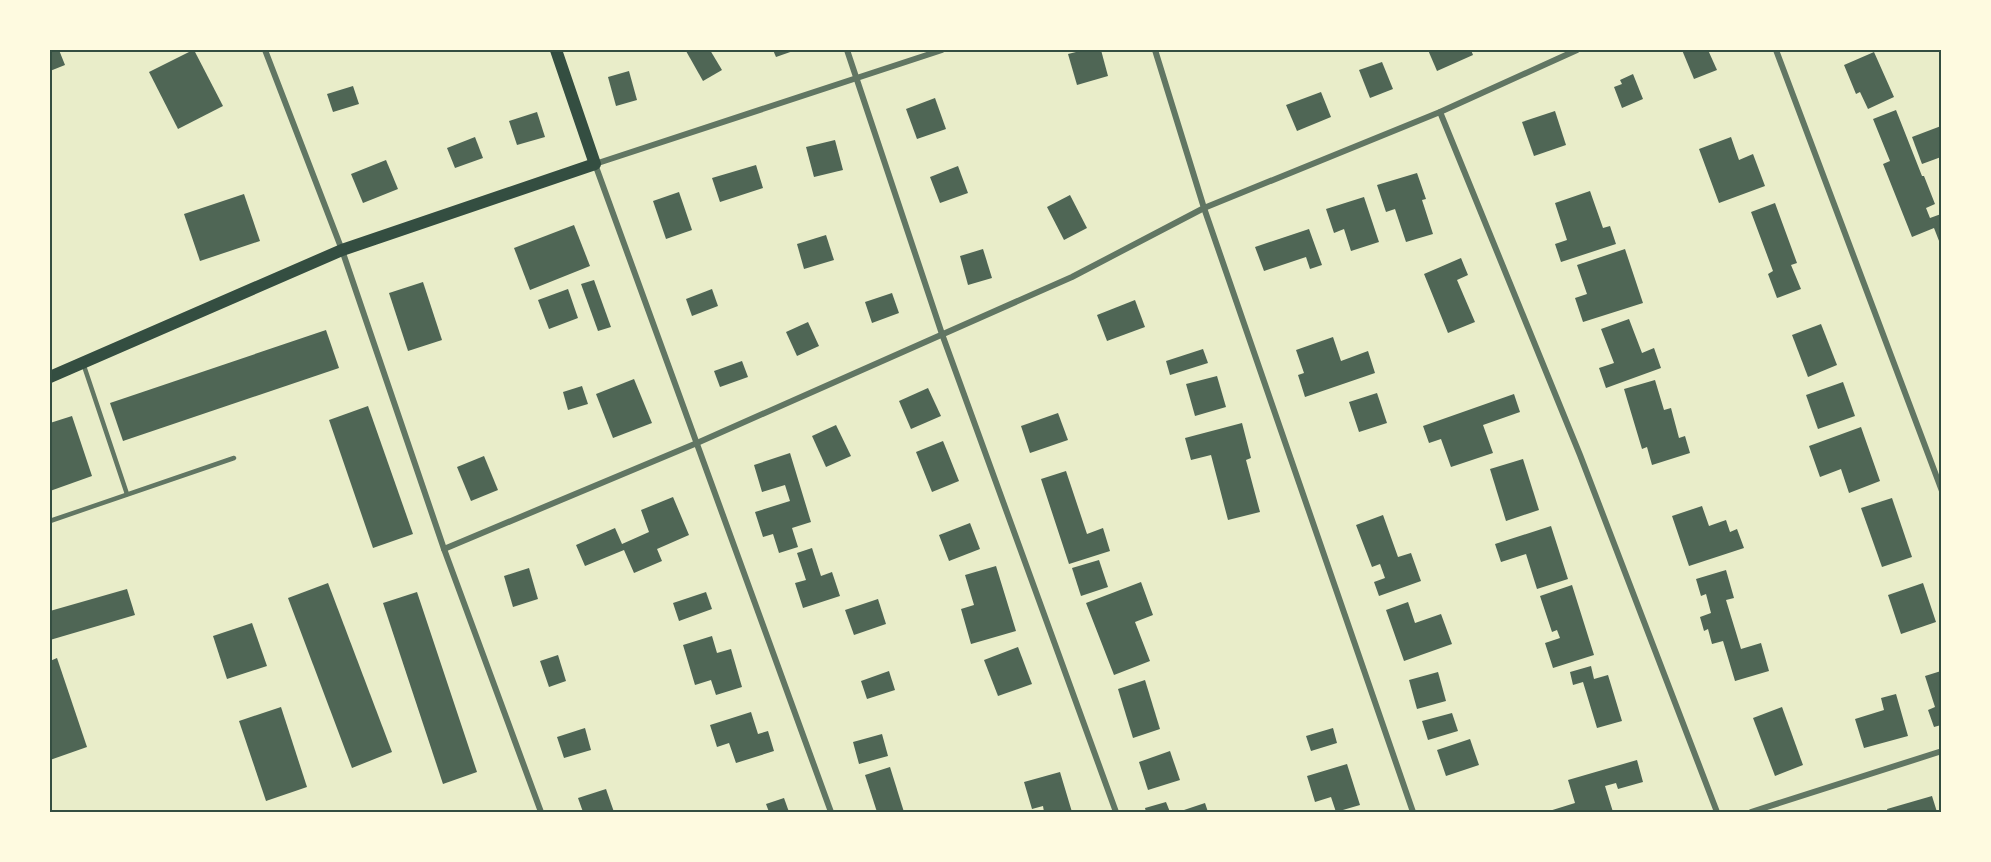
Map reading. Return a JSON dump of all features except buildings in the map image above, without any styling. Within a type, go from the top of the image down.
[{"type":"main road","points":[[50,377],[342,250],[595,164],[556,50]]},
{"type":"street","points":[[265,50],[342,250],[444,549],[540,813]]},
{"type":"street","points":[[847,50],[942,334],[1116,813]]},
{"type":"street","points":[[831,813],[595,164],[942,50]]},
{"type":"street","points":[[1155,50],[1204,208],[1413,813]]},
{"type":"street","points":[[444,549],[697,443],[1072,277],[1204,208],[1440,112],[1577,50]]},
{"type":"street","points":[[1776,50],[1941,491]]},
{"type":"street","points":[[1440,112],[1580,455],[1717,813]]},
{"type":"street","points":[[1751,813],[1941,751]]},
{"type":"lane","points":[[83,363],[127,494]]},
{"type":"lane","points":[[50,521],[234,458]]}]
